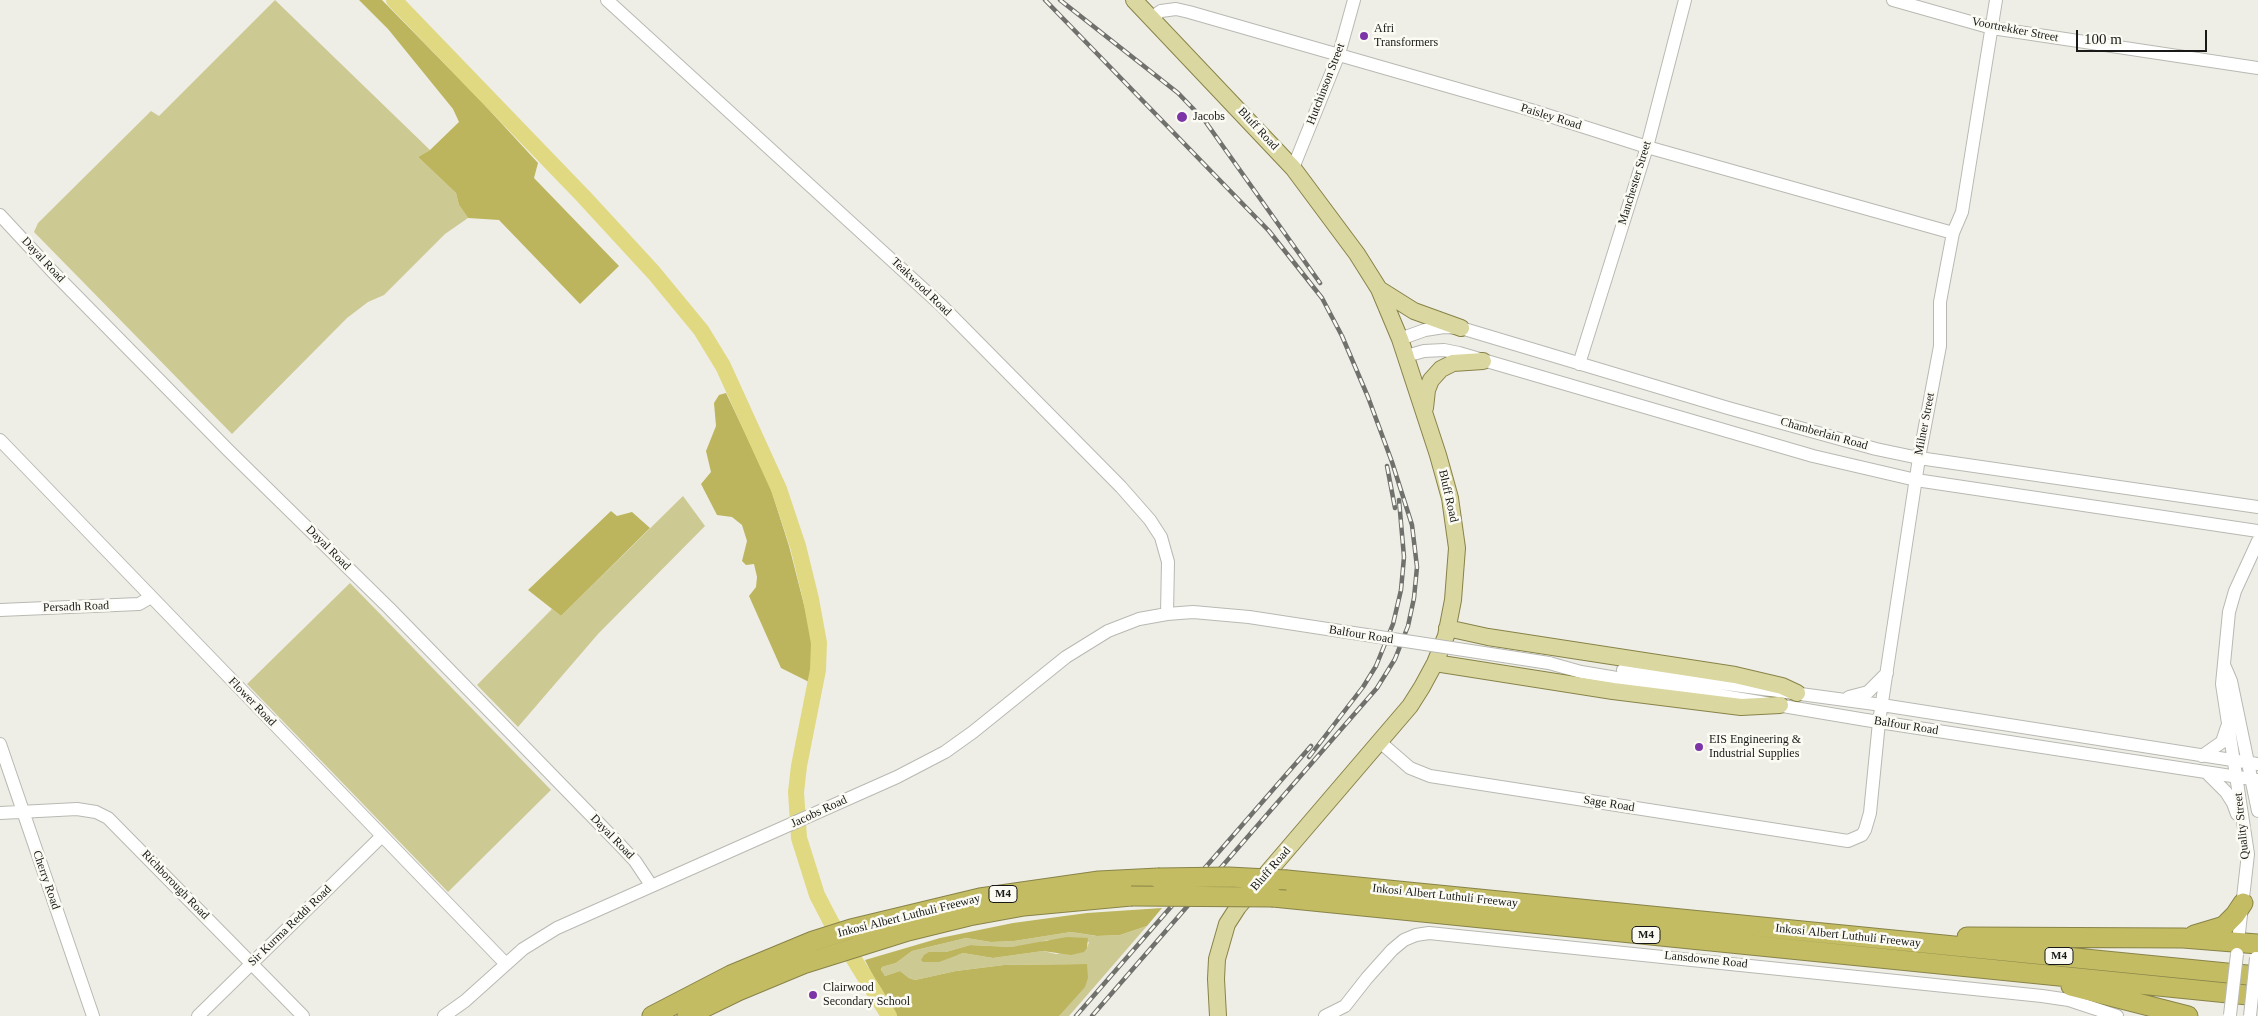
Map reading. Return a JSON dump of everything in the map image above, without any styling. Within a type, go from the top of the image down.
[{"type":"highway","name":"Inkosi Albert Luthuli Freeway","points":[[687,1016],[738,991],[820,959],[855,937],[980,898],[1099,881],[1158,878],[1229,877],[1287,880],[1859,938],[2257,955]]},
{"type":"highway","name":"Inkosi Albert Luthuli Freeway","points":[[652,1016],[730,975],[813,941],[855,937],[1024,906],[1131,896],[1273,897],[2258,996]]},
{"type":"highway","points":[[2183,938],[2224,926],[2235,916],[2243,903]]},
{"type":"highway","points":[[1859,938],[2183,938],[2237,948],[2257,955]]},
{"type":"highway","points":[[2020,972],[2188,1016]]},
{"type":"main road","name":"Bluff Road","points":[[1134,0],[1293,168],[1357,254],[1379,289],[1400,339],[1425,414],[1450,498],[1456,534],[1456,574],[1447,628],[1435,663],[1410,706],[1238,907],[1227,924],[1217,959],[1218,1016]]},
{"type":"main road","points":[[1379,289],[1414,312],[1461,328]]},
{"type":"main road","points":[[1425,414],[1427,390],[1431,380],[1441,369],[1453,362],[1483,361]]},
{"type":"main road","points":[[1447,628],[1488,638],[1735,676],[1782,686],[1797,693]]},
{"type":"main road","points":[[1435,663],[1613,691],[1741,707],[1780,705]]},
{"type":"street","name":"Teakwood Road","points":[[607,0],[936,301],[1121,487],[1150,520],[1161,537],[1168,562],[1167,614]]},
{"type":"street","name":"Hutchinson Street","points":[[1293,168],[1339,54],[1354,0]]},
{"type":"street","name":"Manchester Street","points":[[1579,364],[1647,147],[1685,0]]},
{"type":"street","name":"Voortrekker Street","points":[[1894,0],[1992,28],[2258,68]]},
{"type":"street","name":"Milner Street","points":[[1848,840],[1862,835],[1870,813],[1879,722],[1919,458],[1940,346],[1940,302],[1953,233],[1962,212],[1996,0]]},
{"type":"street","name":"Paisley Road","points":[[1151,18],[1160,11],[1183,10],[1530,110],[1647,147],[1953,233]]},
{"type":"street","name":"Dayal Road","points":[[0,215],[52,271],[389,608],[621,846],[635,861],[651,885]]},
{"type":"street","name":"Chamberlain Road","points":[[1400,339],[1425,330],[1444,327],[1461,328],[1579,364],[1876,449],[1919,458],[2258,507]]},
{"type":"street","name":"Chamberlain Road","points":[[1406,356],[1424,351],[1444,350],[1812,456],[1916,480],[2258,531]]},
{"type":"street","name":"Flower Road","points":[[0,440],[506,963]]},
{"type":"street","name":"Quality Street","points":[[2230,1016],[2243,903],[2247,845],[2222,684],[2229,612],[2235,591],[2258,541]]},
{"type":"street","name":"Persadh Road","points":[[0,610],[139,604],[150,597]]},
{"type":"street","name":"Balfour Road","points":[[1167,614],[1194,612],[1249,618],[1552,664],[1581,672],[1879,722],[2255,780]]},
{"type":"street","name":"Jacobs Road","points":[[444,1016],[466,1001],[522,949],[557,928],[897,777],[950,748],[1066,657],[1094,639],[1139,619],[1167,614]]},
{"type":"street","name":"Balfour Road","points":[[1552,664],[1581,664],[1882,705],[2254,764]]},
{"type":"street","name":"Quality Street","points":[[2225,667],[2231,681],[2254,764],[2258,811]]},
{"type":"street","points":[[1832,699],[1868,692],[1887,673]]},
{"type":"street","points":[[2202,756],[2222,742],[2228,722]]},
{"type":"street","points":[[2063,751],[2065,734]]},
{"type":"street","name":"Sage Road","points":[[1380,742],[1410,768],[1430,776],[1848,840]]},
{"type":"street","name":"Cherry Road","points":[[0,744],[93,1016]]},
{"type":"street","points":[[2206,772],[2234,803],[2247,845]]},
{"type":"street","name":"Richborough Road","points":[[0,813],[90,810],[108,818],[303,1016]]},
{"type":"street","name":"Sir Kurma Reddi Road","points":[[198,1016],[382,836]]},
{"type":"street","name":"Lansdowne Road","points":[[1326,1016],[1345,1006],[1392,950],[1404,940],[1428,933],[2042,996],[2069,1000],[2117,1016]]},
{"type":"street","points":[[2250,1016],[2258,933]]},
{"type":"street","name":"Jacobs Road","points":[[456,1016],[466,1001]]},
{"type":"shaded area","points":[[275,0],[430,150],[418,157],[456,193],[459,205],[468,218],[445,234],[384,295],[368,302],[347,318],[232,434],[34,232],[38,223],[151,111],[159,116]]},
{"type":"shaded area","points":[[359,0],[382,0],[480,100],[538,163],[534,178],[619,266],[580,304],[499,220],[468,218],[459,205],[456,193],[418,157],[430,150],[459,122],[453,109],[388,29]]},
{"type":"shaded area","points":[[726,393],[769,483],[789,546],[811,632],[813,658],[809,682],[781,668],[749,596],[756,587],[757,577],[754,564],[746,565],[742,561],[747,541],[742,525],[732,517],[717,515],[701,484],[711,472],[706,451],[716,426],[714,403],[719,395]]},
{"type":"shaded area","points":[[683,496],[705,526],[598,634],[518,727],[477,685],[552,609],[561,616]]},
{"type":"shaded area","points":[[611,511],[617,516],[632,512],[650,528],[561,616],[528,590]]},
{"type":"shaded area","points":[[350,583],[551,790],[448,892],[247,684]]},
{"type":"shaded area","points":[[1162,908],[1147,926],[1120,935],[1097,936],[1071,932],[1014,941],[991,942],[966,938],[912,951],[896,963],[882,967],[881,970],[885,976],[900,971],[915,980],[956,971],[1004,965],[1087,964],[1088,978],[1085,987],[1059,1016],[897,1016],[887,1004],[865,960],[940,938],[1013,923],[1087,913]]},
{"type":"shaded area","points":[[1147,926],[1069,1016],[1059,1016],[1087,964],[1004,965],[956,971],[915,980],[900,971],[885,976],[881,971],[882,967],[896,963],[912,951],[966,938],[991,942],[1014,941],[1071,932],[1096,936],[1120,935]],"holes":[[[1047,940],[1089,942],[1087,948],[1056,954],[1043,951],[993,958],[963,953],[957,955],[929,952],[946,952],[970,945],[1011,947],[1035,944]]]},
{"type":"shaded area","points":[[1067,937],[1088,938],[1087,948],[1084,952],[1071,955],[1043,951],[993,958],[963,953],[939,962],[923,962],[921,960],[929,952],[946,952],[970,945],[1011,947]]},
{"type":"waterway","points":[[394,0],[584,197],[654,273],[701,330],[723,366],[779,489],[798,546],[819,643],[818,670],[799,766],[796,792],[799,838],[817,895],[831,922],[889,1016]]},
{"type":"railway","points":[[1045,0],[1269,231],[1322,298],[1342,336],[1368,397],[1392,462],[1412,525],[1417,567],[1414,598],[1408,626],[1395,659],[1377,688],[1092,1016]]},
{"type":"railway","points":[[1060,0],[1178,93],[1205,121],[1320,283]]},
{"type":"railway","points":[[1387,466],[1395,508]]},
{"type":"railway","points":[[1309,757],[1363,687],[1376,666],[1393,624],[1401,590],[1404,557],[1399,500]]},
{"type":"railway","points":[[1076,1016],[1311,746]]},
{"type":"place","name":"Afri Transformers","points":[[1364,36]]},
{"type":"place","name":"Jacobs","points":[[1182,117]]},
{"type":"place","name":"EIS Engineering & Industrial Supplies","points":[[1699,747]]},
{"type":"place","name":"Clairwood Secondary School","points":[[813,995]]}]
